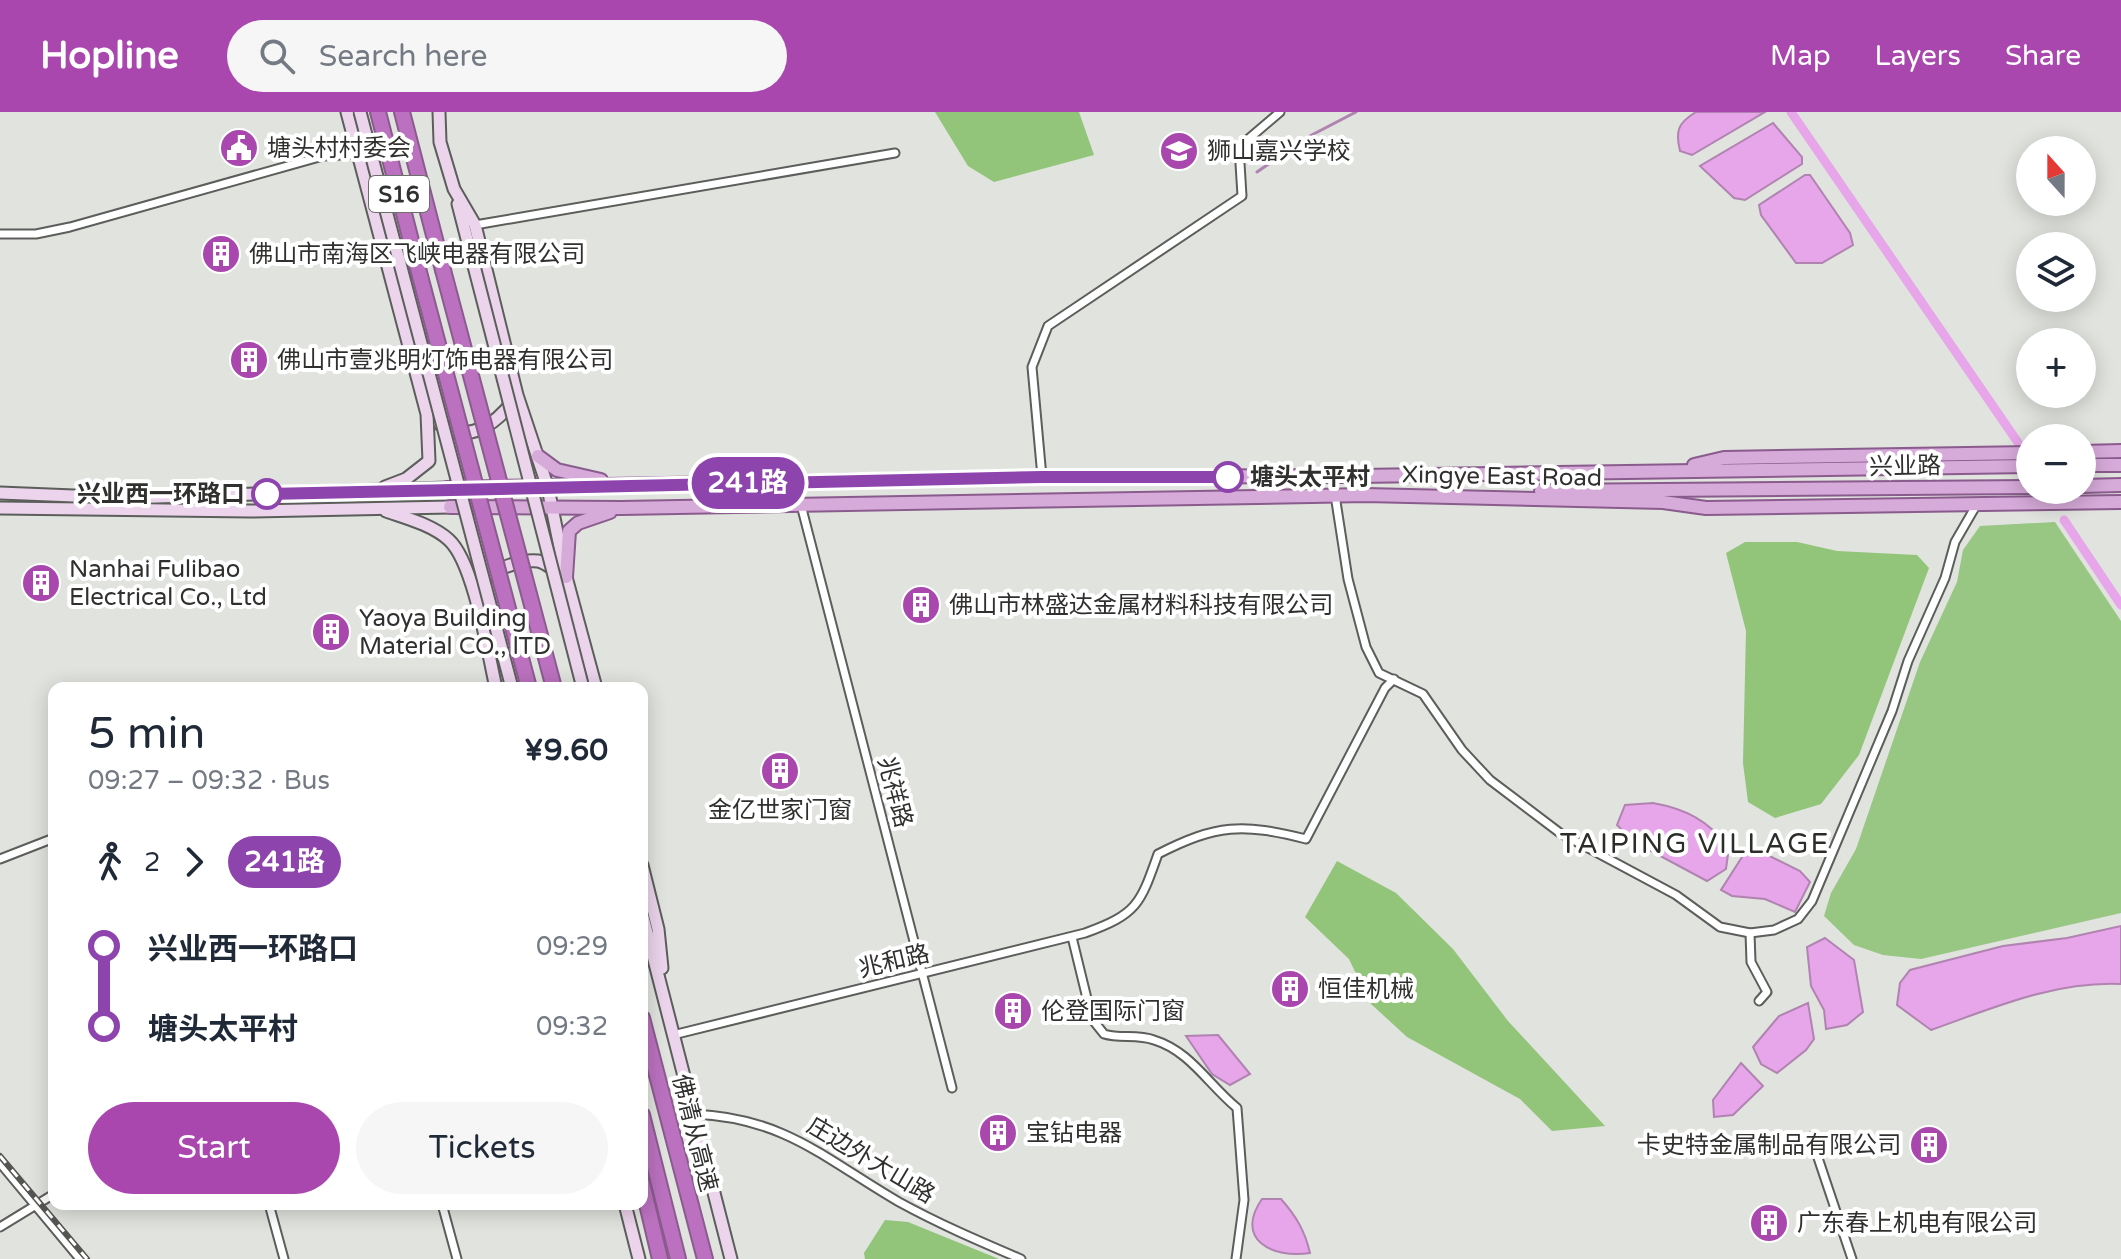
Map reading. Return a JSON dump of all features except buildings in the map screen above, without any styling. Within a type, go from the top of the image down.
[{"type":"highway","name":"S16","points":[[378,112],[527,682]]},
{"type":"highway","name":"S16","points":[[402,112],[552,682]]},
{"type":"highway","name":"佛清从高速","points":[[648,1041],[705,1259]]},
{"type":"highway","name":"佛清从高速","points":[[648,1139],[678,1259]]},
{"type":"highway","points":[[648,1208],[660,1259]]},
{"type":"main road","points":[[347,112],[427,414],[429,461],[406,479],[374,491]]},
{"type":"main road","points":[[360,112],[510,682]]},
{"type":"main road","points":[[432,112],[581,682]]},
{"type":"main road","points":[[439,112],[440,142]]},
{"type":"main road","points":[[454,189],[475,225],[517,395],[548,488],[566,577],[594,682]]},
{"type":"main road","points":[[427,414],[448,430],[468,432],[497,421],[517,395]]},
{"type":"main road","points":[[2096,452],[2121,451]]},
{"type":"main road","points":[[1670,470],[1724,458],[2016,453]]},
{"type":"main road","points":[[538,456],[557,470],[632,486]]},
{"type":"main road","points":[[2096,465],[2121,465]]},
{"type":"main road","name":"Xingye East Road","points":[[447,488],[1042,477],[2016,466]]},
{"type":"main road","points":[[2096,486],[2121,485]]},
{"type":"main road","name":"兴业路","points":[[1366,495],[2016,487]]},
{"type":"main road","points":[[0,493],[123,498],[447,488]]},
{"type":"main road","name":"Xingye East Road","points":[[450,507],[621,508],[1335,495],[1663,502],[1706,508],[2121,502]]},
{"type":"main road","points":[[378,507],[438,532],[451,541],[474,593],[495,682]]},
{"type":"main road","points":[[0,508],[251,511],[450,507]]},
{"type":"main road","points":[[566,577],[569,531],[588,518],[621,508]]},
{"type":"main road","points":[[474,593],[487,575],[531,562],[543,563],[566,577]]},
{"type":"main road","points":[[648,889],[658,929],[662,988]]},
{"type":"main road","points":[[648,936],[731,1259]]},
{"type":"main road","points":[[627,1210],[639,1259]]},
{"type":"street","points":[[1042,477],[1032,367],[1048,326],[1242,196],[1239,147],[1280,112]]},
{"type":"street","points":[[475,225],[895,153]]},
{"type":"street","points":[[0,234],[36,234],[62,229],[323,156],[360,154]]},
{"type":"street","points":[[1335,495],[1348,579],[1366,647],[1379,673],[1423,694],[1462,750],[1490,780],[1560,833],[1676,895],[1720,927],[1750,933],[1774,930],[1798,919],[1812,901],[1892,711],[1908,661],[1945,578],[1955,542],[1977,504]]},
{"type":"street","name":"兆祥路","points":[[801,505],[952,1088]]},
{"type":"street","name":"兆和路","points":[[673,1035],[923,976],[1072,937],[1122,919],[1144,893],[1158,854],[1192,837],[1235,827],[1306,839],[1385,688],[1394,679]]},
{"type":"street","points":[[0,859],[48,840]]},
{"type":"street","points":[[1750,933],[1751,962],[1767,992],[1759,1001]]},
{"type":"street","points":[[1072,937],[1092,1019],[1104,1034],[1135,1035],[1178,1050],[1195,1064],[1209,1085],[1237,1108],[1244,1200],[1236,1259]]},
{"type":"street","name":"庄边外大山路","points":[[694,1114],[735,1116],[791,1135],[948,1229],[1021,1259]]},
{"type":"street","points":[[1811,1137],[1852,1259]]},
{"type":"street","points":[[0,1163],[80,1259]]},
{"type":"street","points":[[0,1227],[48,1198]]},
{"type":"street","points":[[271,1210],[284,1259]]},
{"type":"street","points":[[444,1210],[457,1259]]},
{"type":"green space","points":[[935,112],[1079,112],[1094,155],[994,182],[968,166]]},
{"type":"green space","points":[[2055,522],[2121,621],[2121,913],[1921,959],[1883,955],[1854,945],[1824,916],[1831,893],[1856,849],[1920,662],[1957,582],[1963,550],[1980,526]]},
{"type":"green space","points":[[1745,542],[1797,542],[1837,551],[1917,555],[1929,568],[1859,755],[1821,804],[1775,818],[1748,802],[1743,763],[1746,631],[1726,553]]},
{"type":"green space","points":[[1337,861],[1396,893],[1453,949],[1508,1021],[1605,1126],[1552,1131],[1520,1099],[1407,1037],[1370,1003],[1349,959],[1305,917]]},
{"type":"green space","points":[[885,1220],[908,1222],[999,1259],[865,1259],[864,1253]]},
{"type":"shaded area","points":[[1696,112],[1765,112],[1692,155],[1680,151],[1678,133],[1685,120]]},
{"type":"shaded area","points":[[1773,123],[1802,157],[1802,164],[1745,200],[1734,198],[1700,166]]},
{"type":"shaded area","points":[[1805,175],[1810,175],[1850,233],[1853,245],[1822,263],[1796,263],[1761,215],[1759,205]]},
{"type":"shaded area","points":[[1653,803],[1686,812],[1712,830],[1729,847],[1726,869],[1707,881],[1634,842],[1617,825],[1625,805]]},
{"type":"shaded area","points":[[1749,846],[1800,871],[1810,882],[1795,912],[1765,899],[1732,896],[1721,890]]},
{"type":"shaded area","points":[[2121,926],[2121,984],[2048,991],[1931,1030],[1897,1005],[1900,983],[1910,970],[2003,946],[2067,938]]},
{"type":"shaded area","points":[[1825,938],[1854,960],[1863,1012],[1847,1025],[1826,1029],[1824,1010],[1811,986],[1807,947]]},
{"type":"shaded area","points":[[1808,1003],[1814,1039],[1806,1050],[1777,1073],[1761,1064],[1753,1047],[1779,1016]]},
{"type":"shaded area","points":[[1218,1035],[1250,1074],[1230,1085],[1212,1074],[1186,1036]]},
{"type":"shaded area","points":[[1741,1063],[1763,1086],[1733,1115],[1714,1117],[1713,1100]]},
{"type":"shaded area","points":[[1262,1199],[1281,1199],[1299,1224],[1310,1253],[1283,1253],[1261,1243],[1252,1225],[1254,1213]]},
{"type":"waterway","points":[[1257,172],[1306,138],[1356,112]]},
{"type":"waterway","points":[[1791,112],[2016,440]]},
{"type":"waterway","points":[[2064,520],[2121,605]]},
{"type":"railway","points":[[0,1156],[87,1259]]},
{"type":"bus line","name":"241路","points":[[267,494],[1042,477],[1228,477]]},
{"type":"place","name":"塘头村村委会","points":[[239,148]]},
{"type":"place","name":"狮山嘉兴学校","points":[[1179,151]]},
{"type":"place","name":"佛山市南海区飞峡电器有限公司","points":[[221,254]]},
{"type":"place","name":"佛山市壹兆明灯饰电器有限公司","points":[[249,360]]},
{"type":"place","name":"塘头太平村","points":[[1228,477]]},
{"type":"place","name":"兴业西一环路口","points":[[267,494]]},
{"type":"place","name":"Nanhai Fulibao Electrical Co., Ltd","points":[[41,583]]},
{"type":"place","name":"佛山市林盛达金属材料科技有限公司","points":[[921,605]]},
{"type":"place","name":"Yaoya Building Material CO., lTD","points":[[331,632]]},
{"type":"place","name":"金亿世家门窗","points":[[780,771]]},
{"type":"place","name":"恒佳机械","points":[[1290,989]]},
{"type":"place","name":"伦登国际门窗","points":[[1013,1011]]},
{"type":"place","name":"宝钻电器","points":[[998,1133]]},
{"type":"place","name":"卡史特金属制品有限公司","points":[[1929,1145]]},
{"type":"place","name":"广东春上机电有限公司","points":[[1769,1223]]},
{"type":"district","name":"TAIPING VILLAGE","points":[[1695,843]]}]
